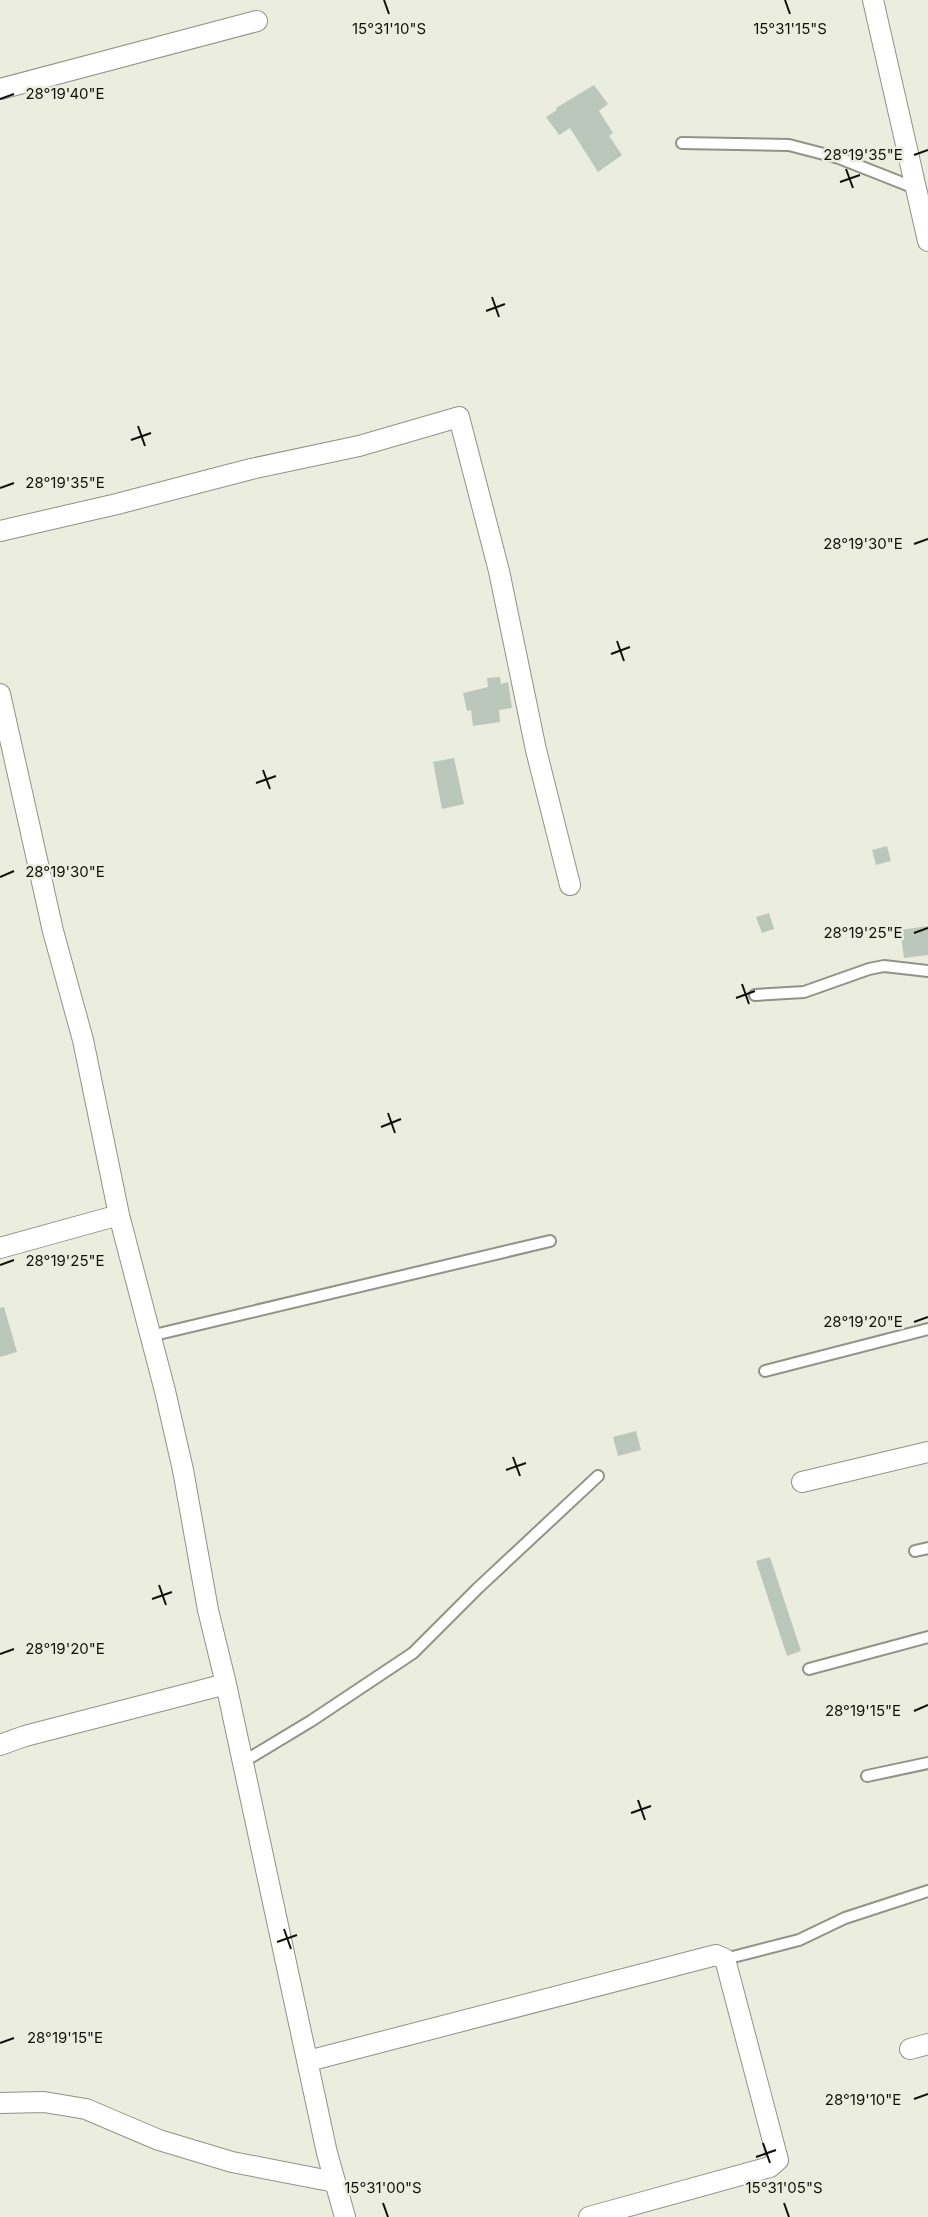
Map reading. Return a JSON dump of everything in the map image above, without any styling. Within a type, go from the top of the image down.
[{"type":"street","points":[[873,0],[928,241]]},
{"type":"street","points":[[0,89],[257,21]]},
{"type":"street","points":[[0,531],[117,504],[251,469],[359,446],[459,417],[499,571],[536,750],[570,885]]},
{"type":"street","points":[[0,694],[3,721],[53,931],[83,1040],[119,1215],[183,1470],[208,1610],[327,2153],[345,2217]]},
{"type":"street","points":[[0,1248],[119,1215]]},
{"type":"street","points":[[802,1482],[928,1452]]},
{"type":"street","points":[[0,1745],[25,1736],[226,1684]]},
{"type":"street","points":[[308,2061],[716,1955],[724,1959],[778,2160],[770,2168],[589,2217]]},
{"type":"street","points":[[0,2103],[44,2102],[86,2109],[159,2140],[232,2162],[335,2182]]},
{"type":"lane","points":[[682,143],[789,145],[839,158],[915,188]]},
{"type":"lane","points":[[755,995],[804,992],[884,966],[928,970]]},
{"type":"lane","points":[[150,1336],[549,1241]]},
{"type":"lane","points":[[765,1371],[928,1329]]},
{"type":"lane","points":[[243,1762],[311,1721],[413,1653],[478,1588],[598,1476]]},
{"type":"lane","points":[[915,1551],[928,1548]]},
{"type":"lane","points":[[809,1669],[928,1637]]},
{"type":"lane","points":[[867,1776],[928,1762]]},
{"type":"lane","points":[[724,1959],[799,1940],[845,1918],[928,1891]]},
{"type":"building","points":[[594,85],[608,104],[599,111],[613,133],[609,136],[622,155],[598,172],[570,128],[559,135],[546,117],[557,110],[556,108]]},
{"type":"building","points":[[500,677],[501,684],[508,682],[512,708],[499,710],[500,722],[473,726],[471,710],[467,711],[463,693],[488,687],[487,678]]},
{"type":"building","points":[[454,758],[464,804],[442,809],[433,762]]},
{"type":"building","points":[[887,846],[891,861],[876,865],[872,850]]},
{"type":"building","points":[[769,913],[774,929],[762,933],[756,917]]},
{"type":"building","points":[[928,926],[928,955],[904,958],[900,930]]},
{"type":"building","points":[[4,1307],[17,1352],[0,1357],[0,1308]]},
{"type":"building","points":[[636,1431],[641,1450],[618,1456],[613,1437]]},
{"type":"building","points":[[770,1557],[801,1651],[787,1656],[756,1561]]}]
